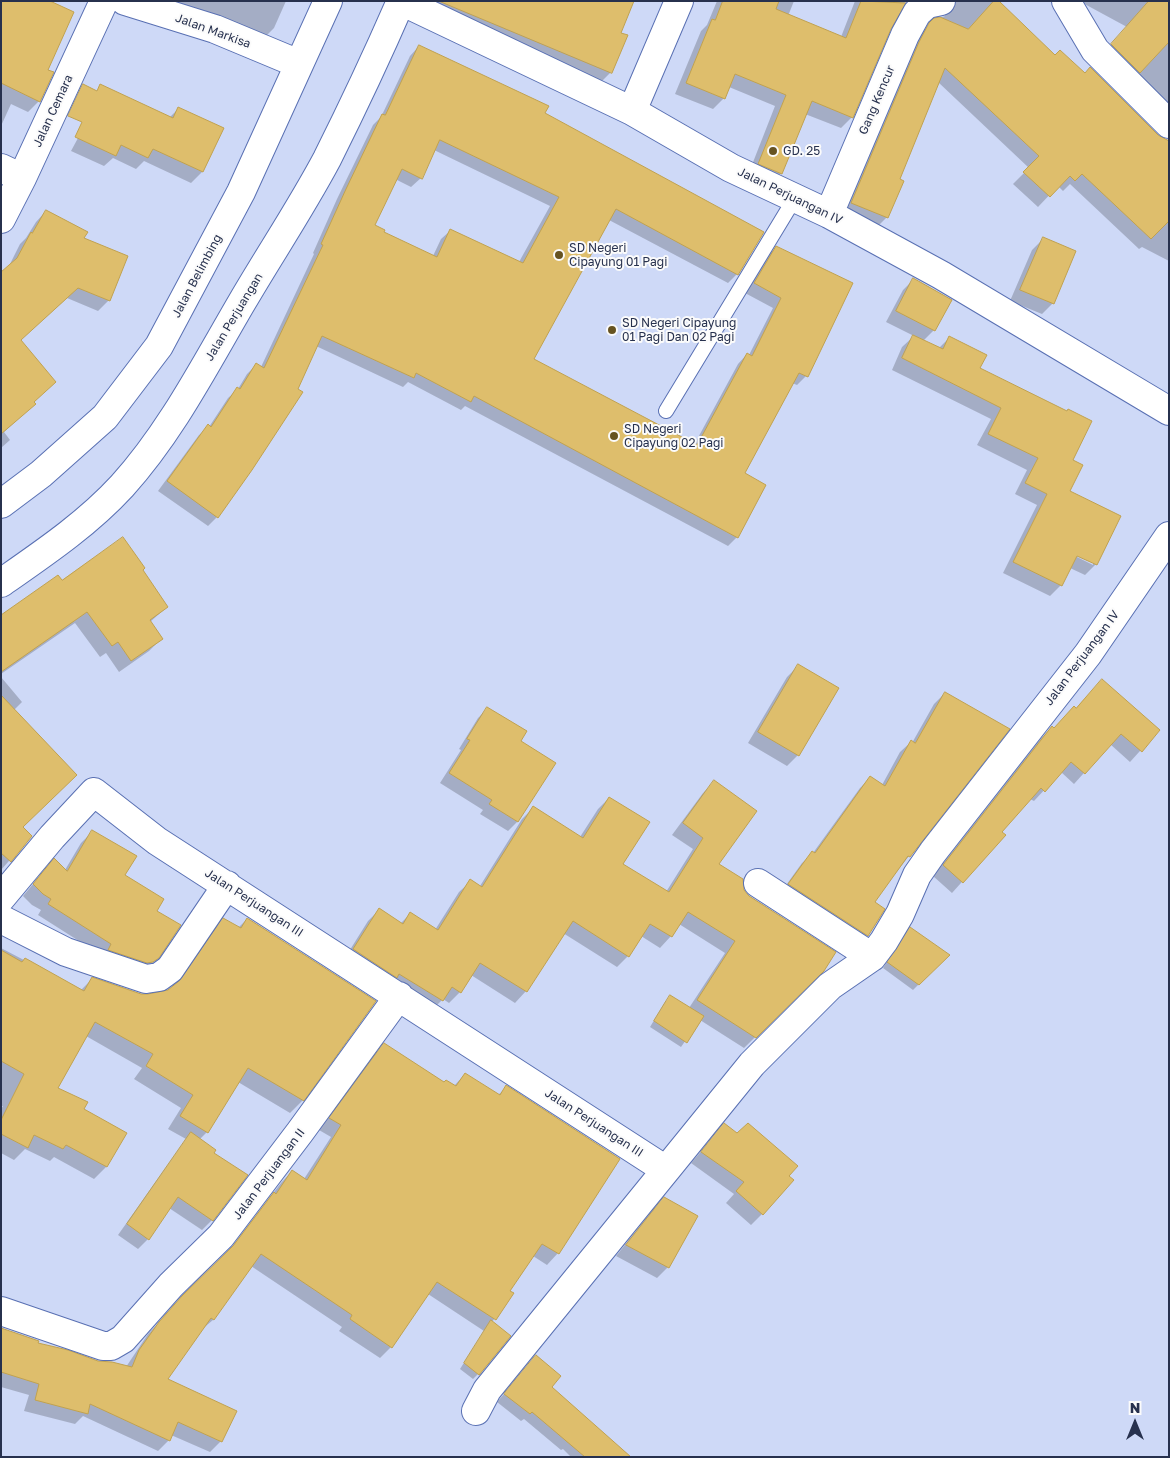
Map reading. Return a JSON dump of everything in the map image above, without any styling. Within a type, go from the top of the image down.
[{"type":"street","name":"Jalan Cemara","points":[[1,219],[12,173],[104,1]]},
{"type":"street","name":"Jalan Markisa","points":[[125,1],[215,29],[299,64]]},
{"type":"street","name":"Jalan Belimbing","points":[[1,504],[41,474],[105,417],[159,346],[241,192],[328,1]]},
{"type":"street","name":"Jalan Perjuangan IV","points":[[401,1],[632,112],[731,168],[829,214],[941,275],[1169,411]]},
{"type":"street","name":"Jalan Perjuangan","points":[[1,583],[55,545],[96,512],[143,461],[167,427],[282,238],[326,160],[401,1]]},
{"type":"street","points":[[632,112],[679,1]]},
{"type":"street","name":"Gang Kencur","points":[[829,214],[905,35],[917,13],[926,4],[941,1]]},
{"type":"street","points":[[1066,1],[1095,50],[1169,124]]},
{"type":"street","name":"Jalan Perjuangan IV","points":[[872,956],[884,941],[900,914],[917,875],[990,777],[1088,654],[1169,536]]},
{"type":"street","name":"Jalan Perjuangan III","points":[[1,898],[52,837],[94,792],[157,841],[400,996],[666,1170]]},
{"type":"street","points":[[476,1411],[487,1390],[752,1064],[830,986],[872,956],[758,883]]},
{"type":"street","points":[[1,919],[66,952],[146,979],[159,977],[170,969],[227,885]]},
{"type":"street","name":"Jalan Perjuangan II","points":[[1,1311],[103,1346],[111,1346],[123,1339],[171,1285],[221,1236],[400,996]]},
{"type":"lane","points":[[666,411],[795,198]]},
{"type":"building","points":[[1,1],[50,1],[74,12],[48,70],[54,72],[40,102],[1,83]]},
{"type":"building","points":[[439,1],[634,1],[621,33],[628,35],[612,73]]},
{"type":"building","points":[[723,1],[779,1],[776,9],[846,38],[861,1],[906,3],[891,29],[853,118],[812,101],[782,174],[758,164],[786,95],[735,74],[725,99],[686,83],[712,19],[715,20]]},
{"type":"building","points":[[994,1],[999,1],[1055,55],[1060,50],[1085,73],[1090,67],[1158,135],[1169,141],[1169,221],[1151,239],[1082,174],[1075,181],[1070,176],[1050,197],[1023,172],[1039,156],[945,68],[900,179],[904,181],[888,218],[851,203],[919,42],[929,23],[934,18],[940,17],[968,29]]},
{"type":"building","points":[[1149,1],[1169,1],[1169,42],[1140,73],[1111,44]]},
{"type":"building","points":[[419,45],[549,106],[545,113],[764,232],[738,275],[616,209],[534,359],[697,445],[747,353],[752,356],[781,298],[754,283],[776,246],[853,283],[808,377],[799,373],[745,473],[766,485],[738,538],[474,396],[471,402],[416,373],[414,378],[322,336],[298,389],[303,392],[218,518],[167,481],[208,424],[211,427],[237,387],[240,389],[256,363],[264,368],[323,245],[321,244],[346,189],[382,114],[385,115]],"holes":[[[440,140],[559,197],[523,263],[450,229],[437,257],[384,232],[385,230],[375,225],[402,169],[422,179]]]},
{"type":"building","points":[[83,84],[97,91],[100,84],[173,118],[178,107],[224,128],[203,172],[153,149],[148,158],[121,145],[116,156],[75,137],[82,122],[68,116]]},
{"type":"building","points":[[46,210],[88,232],[84,238],[128,256],[110,301],[78,288],[21,340],[56,382],[34,402],[36,404],[1,434],[1,272],[17,258]]},
{"type":"building","points":[[1043,237],[1076,251],[1054,304],[1020,290]]},
{"type":"building","points":[[913,278],[952,300],[935,331],[896,311]]},
{"type":"building","points":[[913,335],[943,349],[949,336],[987,355],[980,368],[1067,411],[1068,409],[1092,421],[1073,460],[1083,465],[1070,491],[1121,516],[1097,565],[1077,556],[1062,586],[1013,562],[1047,494],[1025,483],[1038,458],[988,434],[1001,408],[902,358]]},
{"type":"building","points":[[123,537],[145,568],[143,570],[168,607],[150,620],[163,639],[131,661],[118,642],[112,646],[87,612],[1,672],[1,615],[58,575],[62,580]]},
{"type":"building","points":[[798,664],[839,688],[799,756],[758,732]]},
{"type":"building","points":[[1102,679],[1160,730],[1142,752],[1121,734],[1085,774],[1071,762],[1045,792],[1041,788],[1002,832],[1006,835],[963,883],[943,865],[1052,726],[1054,728],[1074,706],[1076,708]]},
{"type":"building","points":[[945,692],[1010,729],[910,857],[908,856],[875,902],[885,909],[868,936],[788,884],[812,851],[815,853],[870,776],[885,786],[911,740],[915,743]]},
{"type":"building","points":[[1,695],[77,775],[23,827],[32,836],[11,862],[1,853]]},
{"type":"building","points":[[487,707],[527,731],[521,741],[556,763],[518,822],[489,804],[492,800],[449,773],[470,740],[467,739]]},
{"type":"building","points":[[714,780],[757,811],[719,864],[743,879],[744,890],[749,896],[836,952],[824,971],[756,1038],[697,1000],[735,941],[688,912],[672,937],[650,924],[629,957],[573,921],[527,992],[480,963],[461,993],[452,987],[443,1001],[399,974],[397,978],[353,949],[379,908],[403,924],[410,912],[438,930],[470,879],[482,887],[533,806],[583,838],[609,797],[650,822],[623,864],[669,892],[703,838],[683,823]]},
{"type":"building","points":[[92,830],[137,856],[125,875],[164,899],[157,911],[181,925],[159,958],[153,962],[147,963],[108,950],[111,944],[48,904],[51,899],[33,884],[54,858],[67,871]]},
{"type":"building","points":[[223,918],[241,928],[247,918],[376,1001],[304,1101],[248,1068],[208,1133],[180,1116],[193,1095],[146,1066],[153,1054],[95,1022],[58,1088],[88,1102],[84,1109],[127,1133],[107,1167],[66,1145],[63,1149],[34,1135],[28,1148],[1,1134],[1,1120],[24,1074],[1,1061],[1,950],[22,962],[25,958],[84,991],[92,977],[141,994],[148,994],[168,990],[179,981]]},
{"type":"building","points":[[910,927],[950,955],[919,985],[887,962]]},
{"type":"building","points":[[670,995],[704,1016],[687,1043],[654,1021]]},
{"type":"building","points":[[384,1043],[444,1082],[446,1080],[456,1086],[465,1073],[500,1095],[506,1085],[620,1159],[559,1254],[542,1244],[510,1291],[514,1293],[496,1320],[437,1282],[392,1348],[350,1319],[352,1315],[261,1254],[214,1320],[211,1318],[168,1379],[237,1411],[222,1442],[178,1422],[170,1441],[90,1404],[88,1414],[35,1400],[39,1384],[1,1372],[1,1328],[39,1341],[38,1343],[68,1350],[98,1361],[132,1367],[139,1350],[159,1322],[182,1296],[233,1246],[274,1192],[276,1194],[292,1170],[307,1180],[341,1125],[329,1118]]},
{"type":"building","points":[[724,1123],[737,1133],[748,1123],[798,1166],[789,1176],[794,1180],[763,1215],[736,1191],[744,1182],[701,1152]]},
{"type":"building","points":[[191,1132],[216,1150],[214,1153],[248,1175],[213,1221],[178,1197],[149,1240],[127,1224]]},
{"type":"building","points":[[664,1197],[698,1216],[669,1268],[626,1245]]},
{"type":"building","points":[[491,1320],[511,1336],[479,1375],[464,1363]]},
{"type":"building","points":[[536,1355],[561,1376],[552,1387],[631,1457],[585,1457],[532,1412],[530,1414],[504,1394]]},
{"type":"place","name":"GD. 25","points":[[773,151]]},
{"type":"place","name":"SD Negeri Cipayung 01 Pagi","points":[[559,255]]},
{"type":"place","name":"SD Negeri Cipayung 01 Pagi Dan 02 Pagi","points":[[612,330]]},
{"type":"place","name":"SD Negeri Cipayung 02 Pagi","points":[[614,436]]}]
